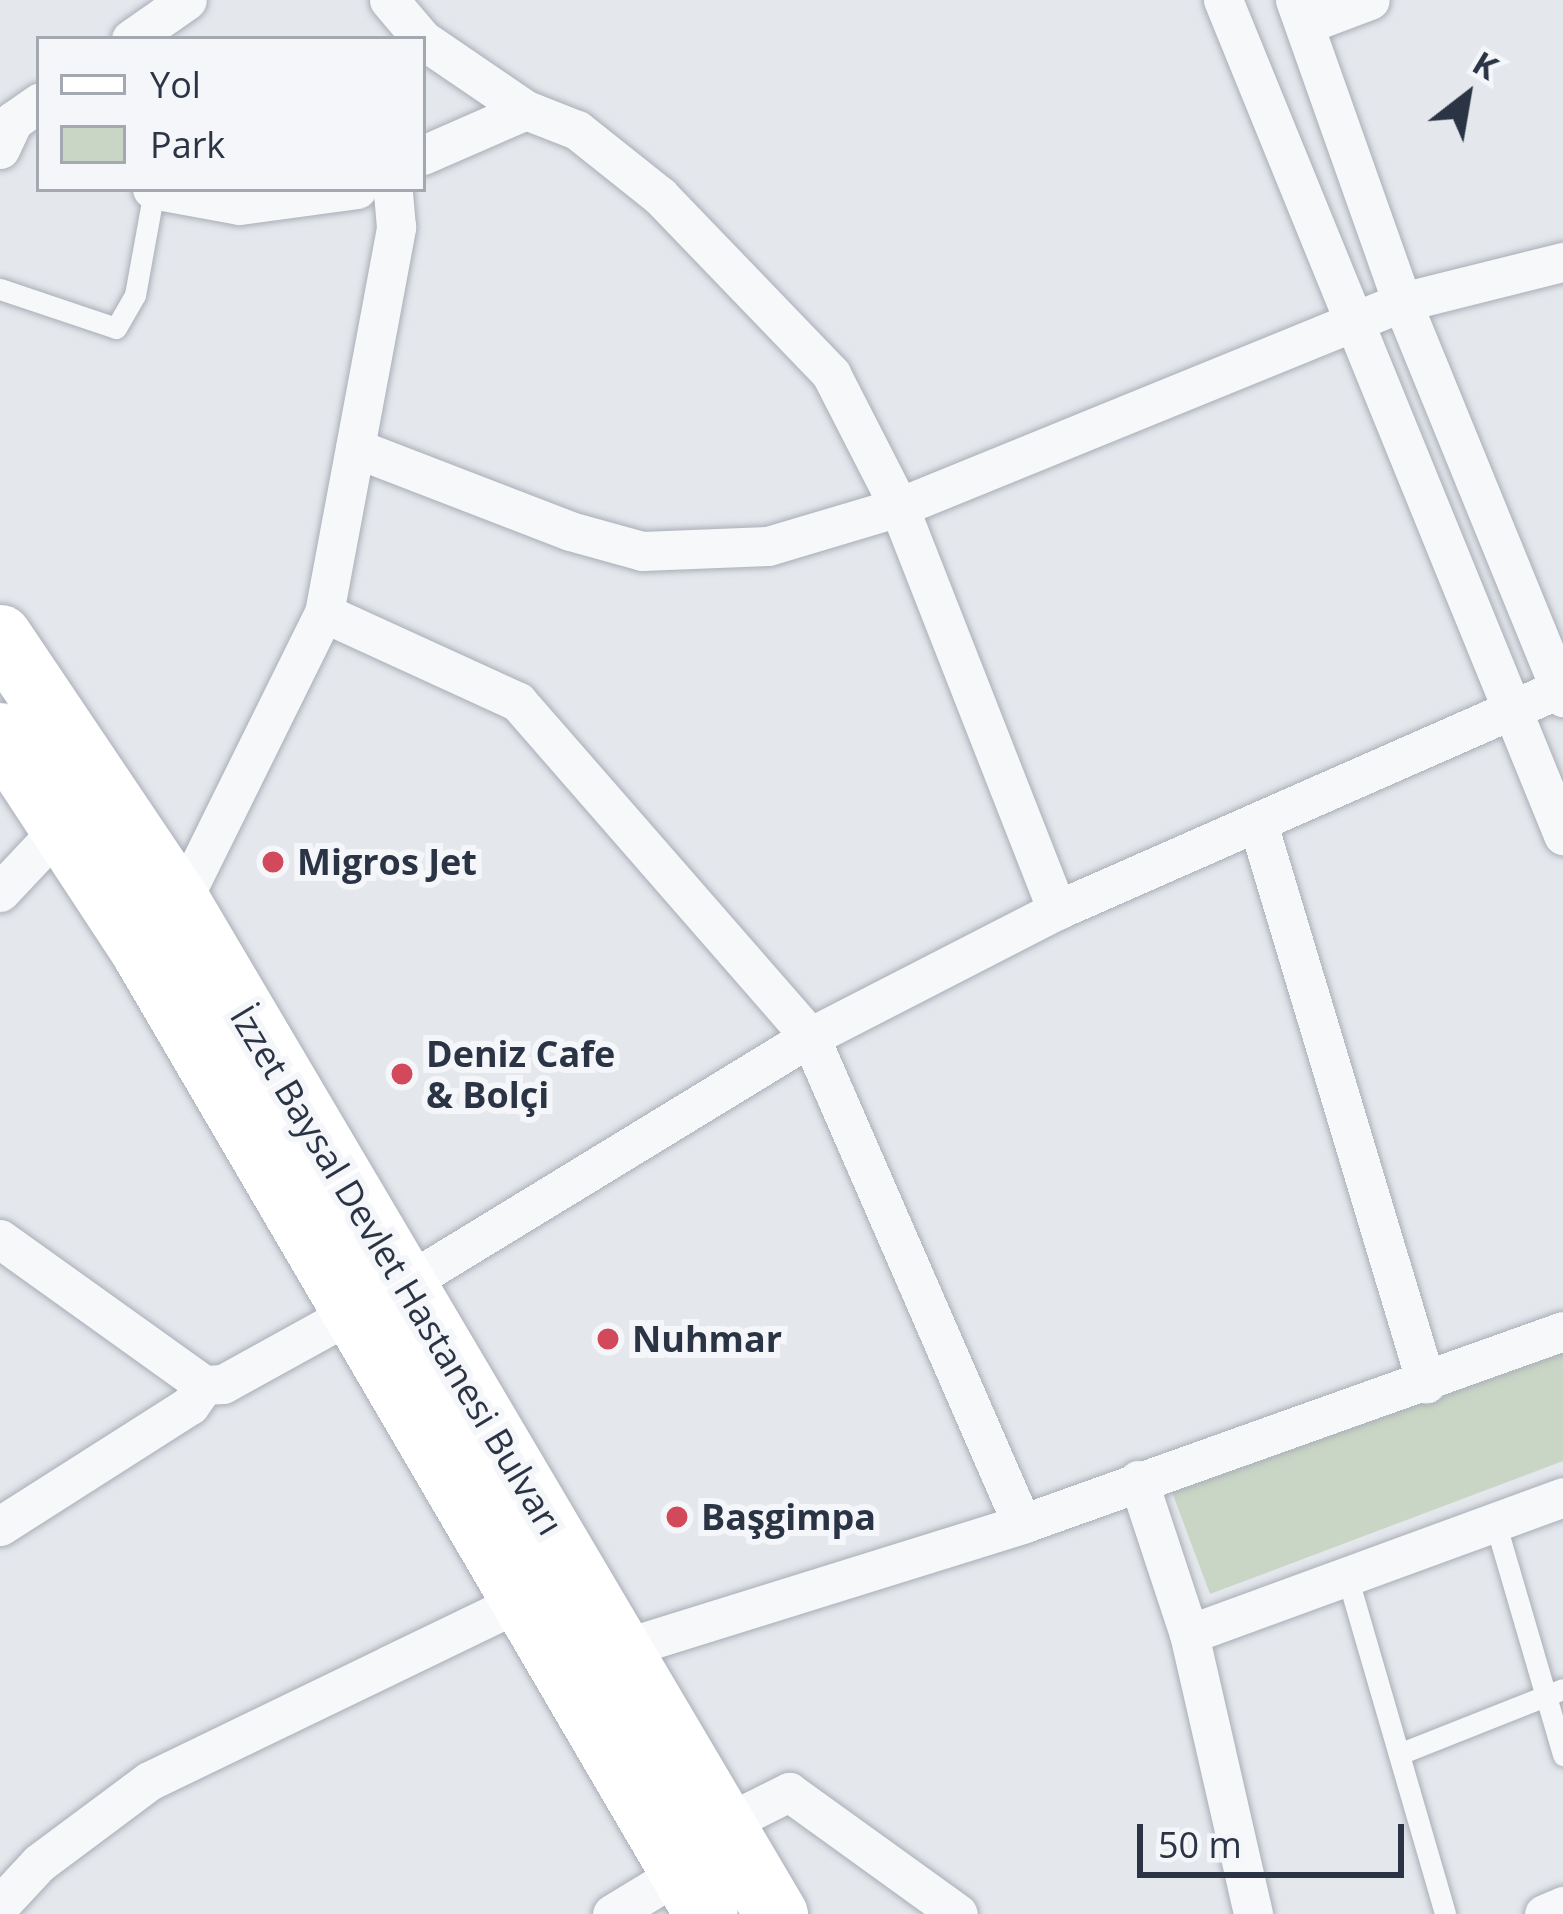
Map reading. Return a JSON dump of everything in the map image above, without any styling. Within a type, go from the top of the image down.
[{"type":"main road","name":"İzzet Baysal Devlet Hastanesi Bulvarı","points":[[0,636],[179,904],[380,1298],[520,1602],[694,1893]]},
{"type":"main road","name":"İzzet Baysal Devlet Hastanesi Bulvarı","points":[[0,734],[622,1649],[776,1914]]},
{"type":"street","points":[[135,36],[187,0]]},
{"type":"street","points":[[389,0],[420,36]]},
{"type":"street","points":[[1223,0],[1563,835]]},
{"type":"street","points":[[0,1238],[204,1385],[223,1384],[380,1298],[810,1037],[1057,910],[1259,827],[1562,691],[1402,302],[1301,12],[1370,0]]},
{"type":"street","points":[[426,41],[526,110],[577,130],[660,196],[831,374],[899,507],[1057,910]]},
{"type":"street","points":[[426,153],[526,110]]},
{"type":"street","points":[[164,192],[239,205],[335,192]]},
{"type":"street","points":[[179,904],[324,613],[396,227],[393,192]]},
{"type":"street","points":[[355,448],[570,531],[642,551],[768,546],[899,507],[1402,302],[1563,262]]},
{"type":"street","points":[[324,613],[518,702],[810,1037],[1022,1524]]},
{"type":"street","points":[[0,892],[61,827]]},
{"type":"street","points":[[1259,827],[1426,1383]]},
{"type":"street","points":[[622,1649],[1022,1524],[1426,1383],[1563,1330]]},
{"type":"street","points":[[0,1526],[190,1405],[204,1385]]},
{"type":"street","points":[[1138,1480],[1190,1634],[1253,1914]]},
{"type":"street","points":[[1190,1634],[1563,1497]]},
{"type":"street","points":[[0,1905],[39,1863],[149,1780],[520,1602]]},
{"type":"street","points":[[723,1825],[789,1792],[958,1914]]},
{"type":"street","points":[[612,1914],[694,1893]]},
{"type":"street","points":[[1544,1914],[1563,1906]]},
{"type":"lane","points":[[0,289],[116,328],[135,295],[153,192]]},
{"type":"lane","points":[[1495,1522],[1554,1693],[1563,1755]]},
{"type":"lane","points":[[1348,1576],[1445,1914]]},
{"type":"lane","points":[[1399,1754],[1554,1693]]},
{"type":"green space","points":[[1563,1353],[1563,1461],[1210,1594],[1172,1492]]},
{"type":"place","name":"Migros Jet","points":[[273,862]]},
{"type":"place","name":"Deniz Cafe & Bolçi","points":[[402,1074]]},
{"type":"place","name":"Nuhmar","points":[[608,1339]]},
{"type":"place","name":"Başgimpa","points":[[677,1517]]}]
